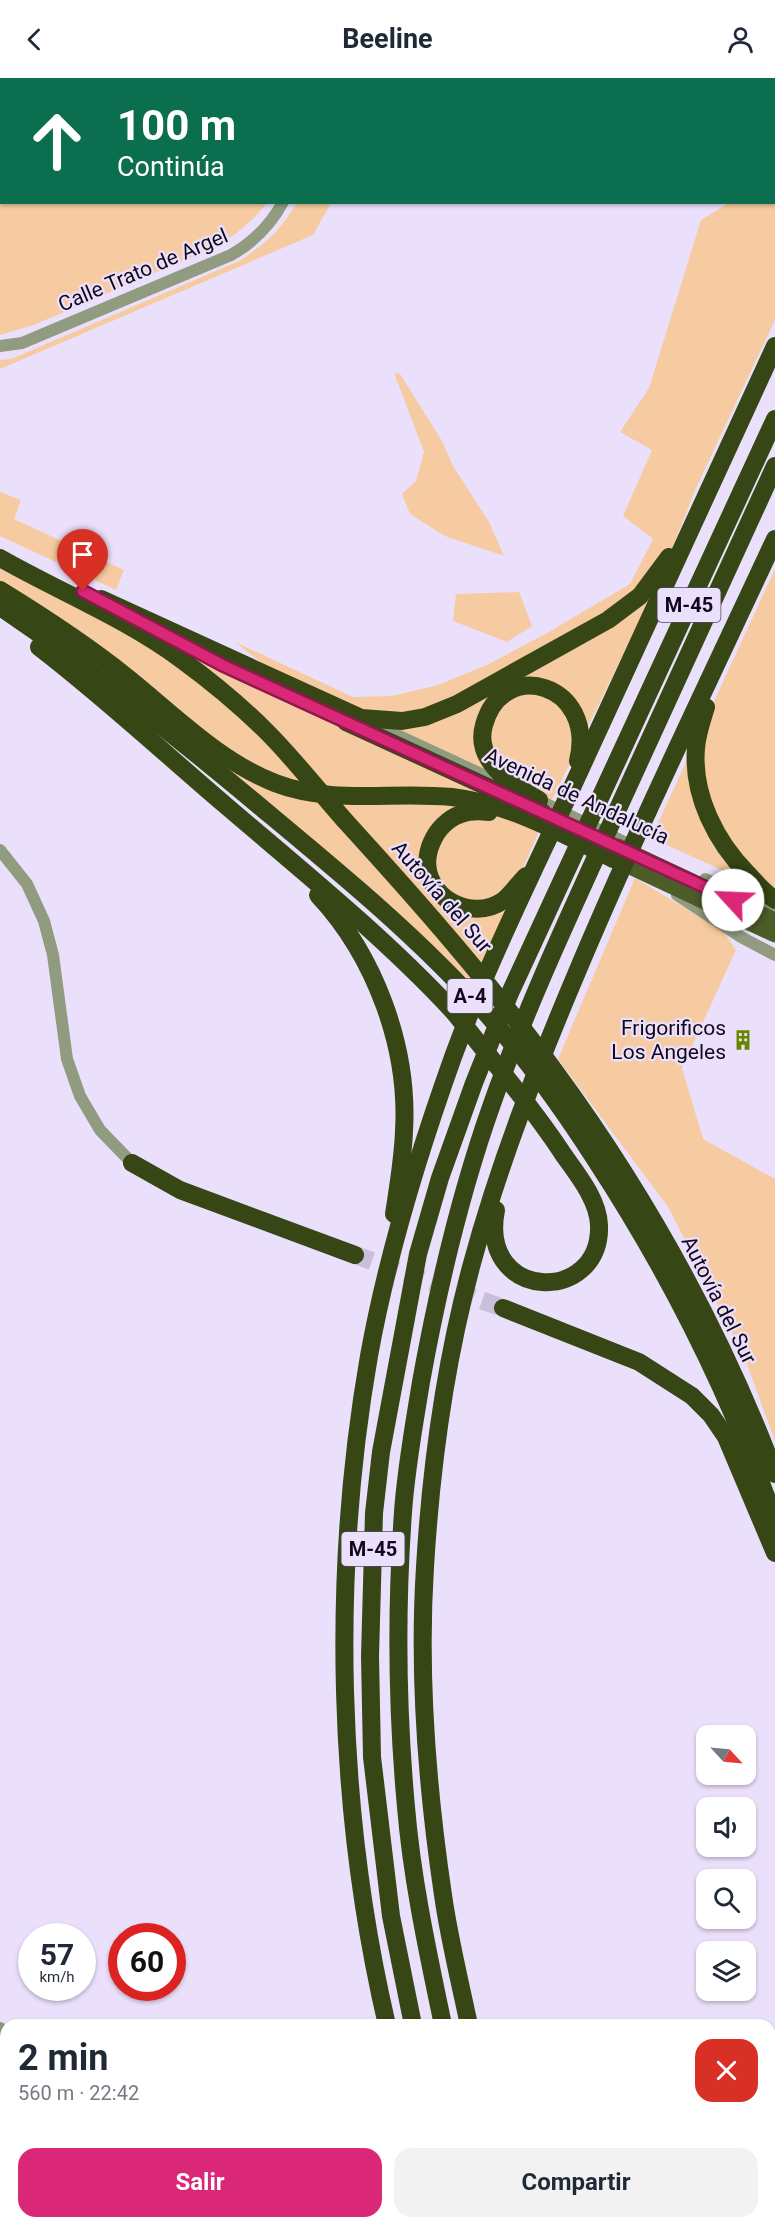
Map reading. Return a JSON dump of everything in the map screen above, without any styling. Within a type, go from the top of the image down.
[{"type":"highway","points":[[0,557],[169,628],[361,718],[402,721],[425,717],[442,711],[579,638],[640,596],[660,572],[676,546],[775,333]]},
{"type":"highway","points":[[386,2019],[367,1923],[356,1848],[348,1758],[345,1610],[356,1454],[369,1356],[386,1280],[418,1167],[454,1055],[537,864],[775,346]]},
{"type":"highway","name":"M-45","points":[[412,2019],[391,1916],[372,1757],[370,1656],[374,1513],[381,1452],[418,1254],[440,1178],[474,1083],[519,975],[775,419]]},
{"type":"highway","name":"M-45","points":[[442,2019],[419,1907],[406,1809],[399,1705],[398,1625],[403,1509],[411,1445],[446,1258],[465,1187],[492,1104],[535,993],[775,466]]},
{"type":"highway","points":[[466,2019],[443,1899],[426,1756],[425,1571],[432,1481],[448,1370],[470,1269],[512,1135],[558,1016],[609,895],[775,539]]},
{"type":"highway","points":[[775,545],[710,695],[696,748],[697,772],[702,796],[715,832],[743,869],[775,900]]},
{"type":"highway","name":"Autovía del Sur","points":[[0,557],[139,631],[181,660],[268,733],[469,963],[530,1038],[619,1165],[694,1295],[745,1402],[775,1474]]},
{"type":"highway","points":[[0,590],[50,620],[126,676],[214,747],[253,773],[277,784],[316,793],[350,796],[450,797],[487,803],[615,853]]},
{"type":"highway","points":[[83,591],[222,665],[615,853]]},
{"type":"highway","name":"Autovía del Sur","points":[[0,607],[58,646],[115,690],[341,874],[444,968],[486,1013],[571,1122],[647,1242],[708,1358],[759,1476],[775,1521]]},
{"type":"highway","points":[[0,616],[47,653],[346,908],[452,1011],[541,1120],[586,1188],[595,1207],[599,1224],[598,1240],[592,1256],[577,1274],[557,1282],[537,1283],[521,1277],[506,1264],[496,1247],[492,1227],[512,1135]]},
{"type":"highway","points":[[540,801],[508,780],[492,765],[483,749],[482,733],[487,714],[498,698],[508,691],[534,686],[555,692],[572,707],[579,724],[582,746],[576,781]]},
{"type":"highway","points":[[537,864],[504,899],[489,907],[478,910],[468,909],[450,901],[432,882],[428,860],[429,848],[435,834],[450,818],[464,813],[480,812],[507,816],[564,842],[615,853]]},
{"type":"highway","points":[[274,847],[327,904],[363,957],[382,999],[396,1042],[403,1083],[405,1131],[389,1239],[386,1280]]},
{"type":"highway","points":[[132,1163],[180,1190],[355,1255]]},
{"type":"highway","points":[[503,1308],[639,1362],[692,1396],[711,1415],[726,1437],[775,1552]]},
{"type":"highway","points":[[399,1705],[429,1906],[465,2019]]},
{"type":"main road","name":"Avenida de Andalucía","points":[[615,853],[646,874],[775,935]]},
{"type":"main road","name":"Avenida de Andalucía","points":[[615,853],[775,920]]},
{"type":"street","name":"Calle Trato de Argel","points":[[0,346],[22,343],[231,255],[255,241],[282,204]]},
{"type":"street","name":"Avenida de Andalucía","points":[[361,718],[618,840],[775,911]]},
{"type":"street","points":[[0,850],[27,884],[44,921],[53,955],[67,1059],[80,1096],[100,1130],[132,1163]]},
{"type":"street","points":[[646,874],[741,938],[775,955]]},
{"type":"shaded area","points":[[0,204],[266,204],[242,228],[212,248],[34,325],[0,335]]},
{"type":"shaded area","points":[[296,204],[330,204],[313,235],[0,369],[0,360],[11,359],[239,261],[272,236]]},
{"type":"shaded area","points":[[727,204],[775,204],[775,320],[696,488],[659,581],[551,802],[306,686],[260,662],[235,642],[353,697],[392,696],[438,685],[487,665],[630,584],[653,539],[623,516],[652,450],[620,432],[649,388],[701,220]]},
{"type":"shaded area","points":[[394,373],[400,374],[442,441],[453,466],[489,522],[504,556],[445,536],[410,514],[402,494],[416,481],[424,452]]},
{"type":"shaded area","points":[[0,492],[21,500],[14,519],[124,570],[116,590],[0,536]]},
{"type":"shaded area","points":[[0,569],[544,819],[471,990],[0,582]]},
{"type":"shaded area","points":[[775,569],[775,894],[651,838]]},
{"type":"shaded area","points":[[519,592],[532,626],[507,642],[453,621],[456,594]]},
{"type":"shaded area","points":[[635,878],[723,931],[736,950],[682,1068],[703,1139],[775,1179],[775,1441],[745,1359],[668,1207],[558,1059]]},
{"type":"tunnel","points":[[355,1255],[503,1308]]},
{"type":"place","name":"Frigorificos Los Angeles","points":[[743,1040]]},
{"type":"route","points":[[83,591],[222,665],[733,900]]}]
